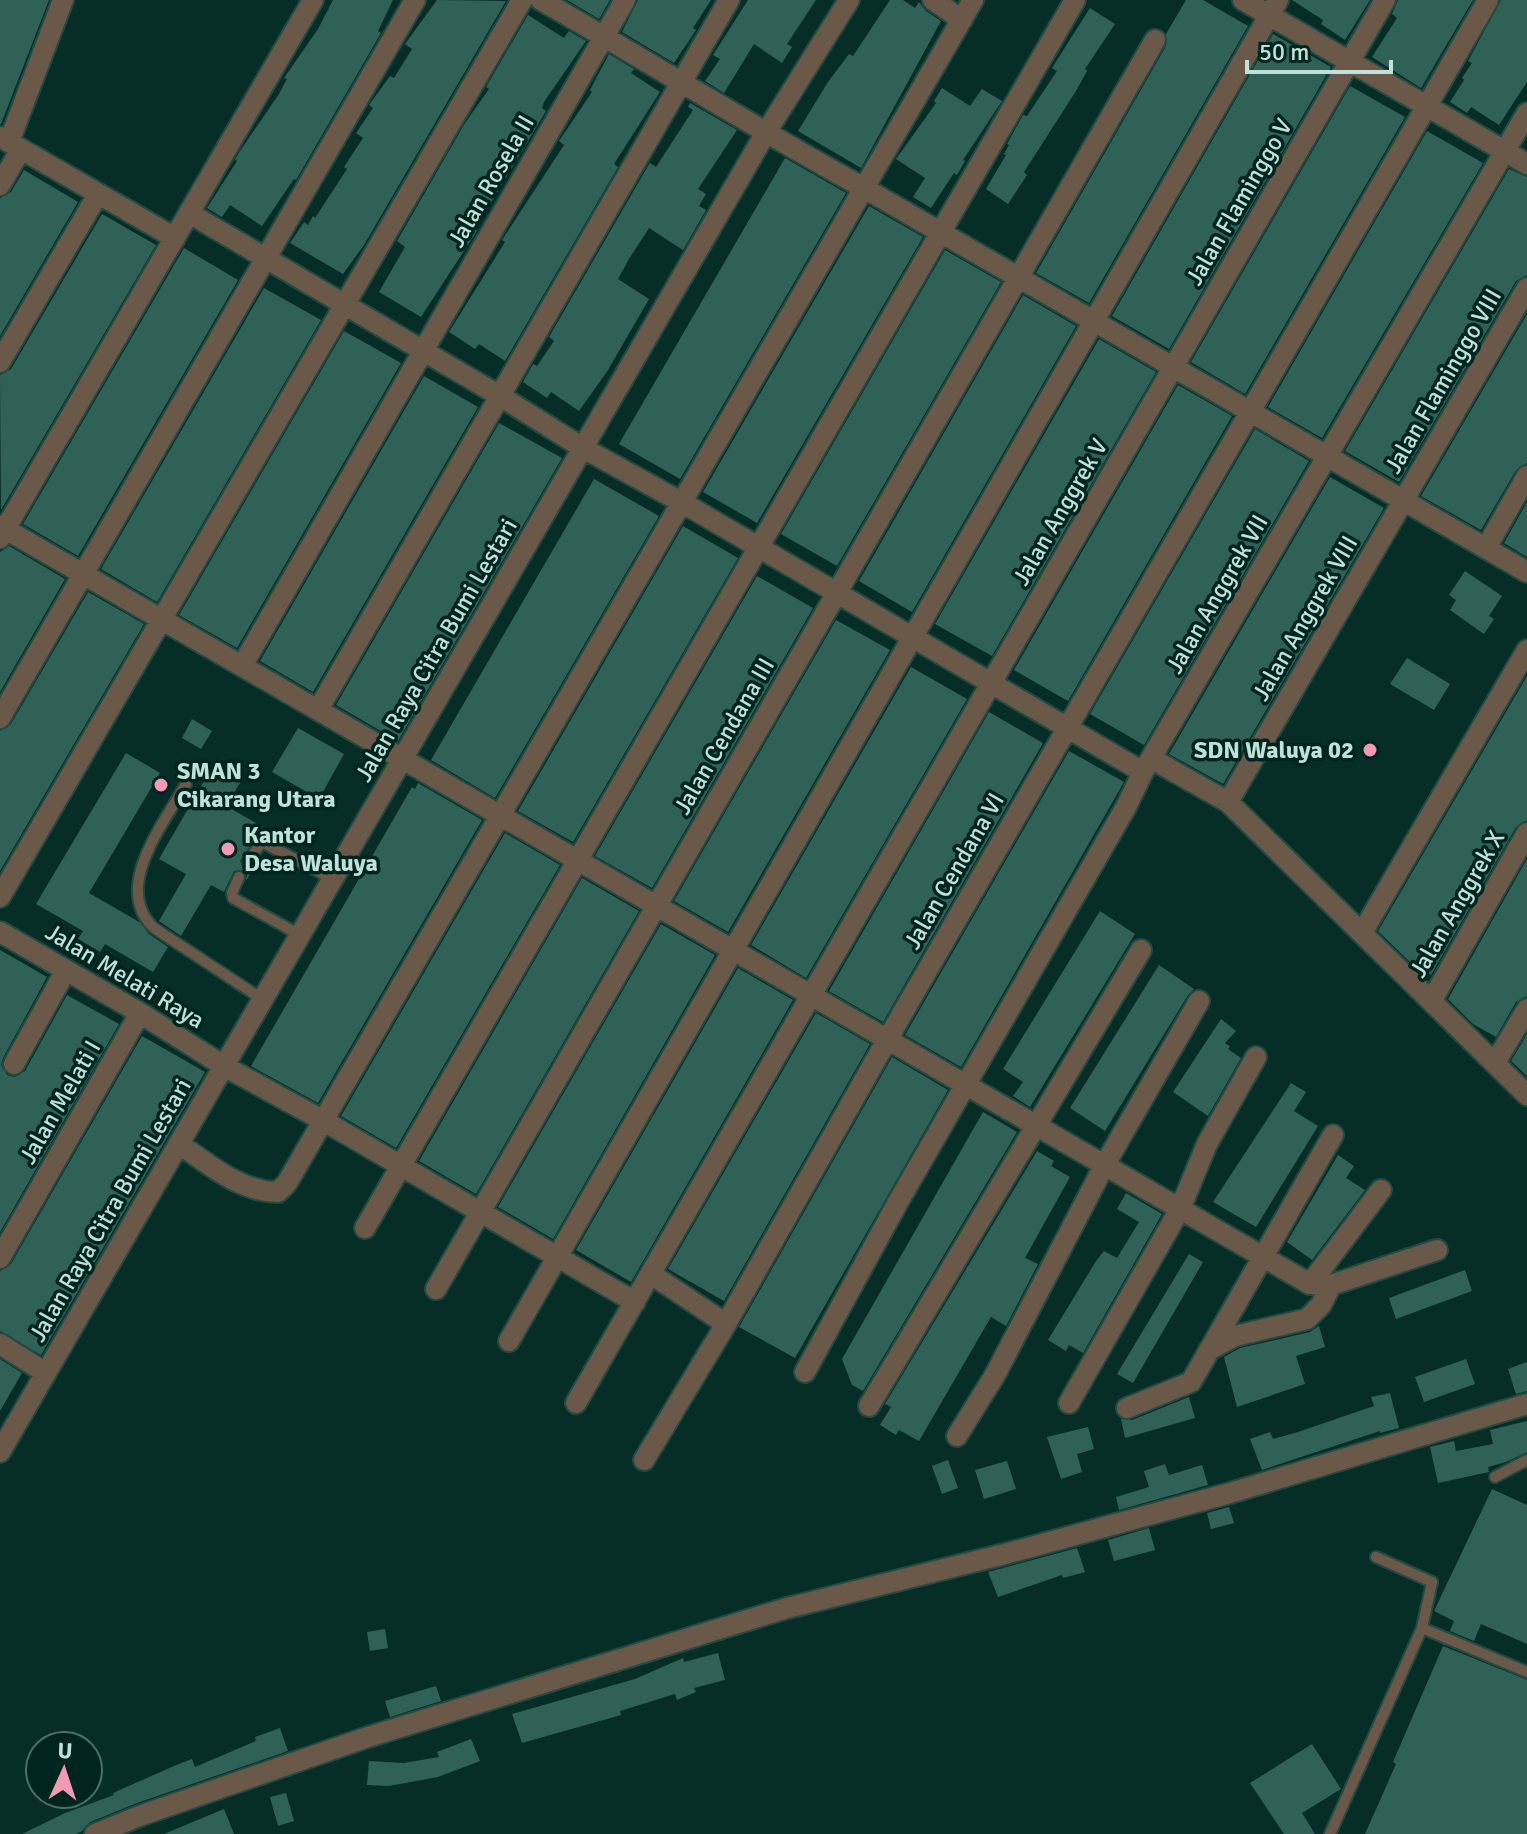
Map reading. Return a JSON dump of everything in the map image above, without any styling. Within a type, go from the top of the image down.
[{"type":"street","points":[[0,185],[10,142],[63,0]]},
{"type":"street","points":[[313,0],[2,531],[83,574],[1262,1256],[1320,1285],[1437,1250]]},
{"type":"street","points":[[0,718],[415,0]]},
{"type":"street","points":[[0,897],[522,0]]},
{"type":"street","points":[[541,0],[682,81],[765,134],[941,232],[1527,572]]},
{"type":"street","name":"Jalan Rosela II","points":[[242,666],[625,0]]},
{"type":"street","points":[[318,710],[729,0]]},
{"type":"street","name":"Jalan Raya Citra Bumi Lestari","points":[[0,1452],[765,134],[849,0]]},
{"type":"street","points":[[933,0],[962,20]]},
{"type":"street","points":[[179,1144],[232,1180],[265,1192],[278,1192],[287,1183],[973,0]]},
{"type":"street","points":[[365,1228],[1075,0]]},
{"type":"street","points":[[1243,0],[1273,8],[1350,63],[1527,164]]},
{"type":"street","name":"Jalan Flaminggo V","points":[[1174,367],[1385,0]]},
{"type":"street","name":"Jalan Cendana VI","points":[[644,1460],[726,1324],[1488,0]]},
{"type":"street","points":[[509,1341],[1273,8]]},
{"type":"street","name":"Jalan Cendana III","points":[[436,1289],[1155,40]]},
{"type":"street","name":"Jalan Anggrek VII","points":[[805,1372],[862,1265],[1148,766],[1527,113]]},
{"type":"street","points":[[10,142],[175,238]]},
{"type":"street","points":[[0,362],[98,194]]},
{"type":"street","points":[[189,213],[583,448],[683,503],[1067,728],[1228,802],[1527,1095]]},
{"type":"street","name":"Jalan Flaminggo VIII","points":[[1403,500],[1527,288]]},
{"type":"street","name":"Jalan Anggrek V","points":[[576,1403],[1174,367]]},
{"type":"street","points":[[1486,548],[1527,476]]},
{"type":"street","name":"Jalan Anggrek VIII","points":[[1228,802],[1403,500]]},
{"type":"street","points":[[1362,933],[1527,650]]},
{"type":"street","name":"Jalan Anggrek X","points":[[1432,1000],[1527,833]]},
{"type":"street","name":"Jalan Melati Raya","points":[[0,932],[224,1066],[635,1302]]},
{"type":"street","points":[[869,1406],[1141,950]]},
{"type":"street","points":[[14,1064],[66,970]]},
{"type":"street","points":[[957,1436],[995,1375],[1104,1166],[1199,1001]]},
{"type":"street","points":[[1495,1063],[1527,1009]]},
{"type":"street","name":"Jalan Melati I","points":[[0,1258],[140,1013]]},
{"type":"street","points":[[1069,1403],[1180,1209],[1207,1144],[1256,1057]]},
{"type":"street","points":[[1127,1408],[1191,1382],[1333,1135]]},
{"type":"street","points":[[1209,1350],[1235,1336],[1307,1319],[1321,1305],[1320,1285],[1381,1190]]},
{"type":"street","points":[[651,1274],[726,1324]]},
{"type":"street","points":[[0,1344],[46,1373]]},
{"type":"street","points":[[95,1834],[368,1737],[787,1608],[991,1558],[1230,1493],[1527,1404]]},
{"type":"lane","points":[[186,784],[139,871],[138,892],[142,910],[154,928],[262,999]]},
{"type":"lane","points":[[248,862],[260,844],[264,843],[333,879]]},
{"type":"lane","points":[[239,877],[233,898],[300,935]]},
{"type":"lane","points":[[1495,1477],[1527,1460]]},
{"type":"lane","points":[[1330,1834],[1422,1628],[1432,1582],[1376,1557]]},
{"type":"lane","points":[[1422,1628],[1527,1672]]},
{"type":"building","points":[[0,0],[49,0],[1,124],[0,124]]},
{"type":"building","points":[[333,0],[393,0],[378,31],[381,33],[296,180],[262,226],[230,205],[222,217],[207,208],[237,161],[235,159],[240,151],[279,94],[287,79],[284,78],[318,29]]},
{"type":"building","points":[[437,0],[506,1],[364,245],[343,274],[290,243],[304,222],[308,225],[313,216],[315,218],[347,169],[344,167],[363,138],[356,133],[373,108],[369,105],[390,76],[394,78],[412,49],[405,44]]},
{"type":"building","points":[[567,0],[610,0],[599,19]]},
{"type":"building","points":[[638,0],[711,0],[674,63],[622,32]]},
{"type":"building","points":[[748,0],[816,0],[787,44],[792,47],[782,63],[754,44],[724,93],[705,81],[720,59],[713,55]]},
{"type":"building","points":[[890,0],[903,0],[915,8],[919,2],[941,21],[861,168],[798,131],[828,82],[849,54],[853,56]]},
{"type":"building","points":[[1186,0],[1203,0],[1248,26],[1089,303],[1036,273],[1166,46],[1166,34]]},
{"type":"building","points":[[1292,0],[1370,0],[1345,40],[1321,24],[1323,20]]},
{"type":"building","points":[[1398,0],[1473,0],[1421,88],[1372,57],[1397,18],[1392,14]]},
{"type":"building","points":[[1501,0],[1527,0],[1527,82],[1499,125],[1471,107],[1467,113],[1450,102],[1464,80],[1462,78],[1472,63],[1468,61]]},
{"type":"building","points":[[1090,8],[1115,24],[1085,69],[1087,71],[1076,91],[1024,172],[1027,175],[1008,204],[986,189],[1006,155],[1007,144],[1023,115],[1027,116],[1057,71],[1052,68]]},
{"type":"building","points":[[528,15],[564,38],[569,31],[586,41],[544,102],[542,108],[546,111],[475,229],[477,231],[421,317],[379,292],[405,247],[397,241],[465,123],[489,89],[486,87]]},
{"type":"building","points":[[1273,34],[1331,67],[1169,349],[1112,316]]},
{"type":"building","points":[[609,54],[634,69],[631,73],[660,92],[614,164],[618,167],[505,361],[479,344],[475,349],[449,332],[505,242],[502,240],[564,145],[559,141],[592,92],[590,90]]},
{"type":"building","points":[[1350,86],[1405,117],[1245,394],[1191,362]]},
{"type":"building","points":[[942,88],[970,106],[982,89],[1002,101],[963,160],[957,175],[954,173],[931,208],[913,197],[925,178],[896,159],[936,103],[934,101]]},
{"type":"building","points":[[690,103],[737,130],[698,189],[706,194],[699,206],[706,210],[683,250],[649,228],[629,259],[618,279],[649,299],[608,370],[579,411],[551,392],[547,398],[523,382],[533,364],[537,366],[554,341],[549,337],[648,166],[650,163],[656,167],[693,110],[688,107]]},
{"type":"building","points":[[1427,131],[1483,163],[1322,438],[1268,407]]},
{"type":"building","points":[[785,158],[846,193],[680,479],[619,444]]},
{"type":"building","points":[[1509,169],[1527,177],[1527,275],[1516,281],[1399,482],[1345,451]]},
{"type":"building","points":[[24,170],[78,202],[0,336],[0,198],[11,192]]},
{"type":"building","points":[[869,206],[923,237],[757,523],[703,492]]},
{"type":"building","points":[[102,214],[156,245],[1,510],[0,375],[11,369]]},
{"type":"building","points":[[184,248],[238,280],[78,556],[23,524]]},
{"type":"building","points":[[945,250],[1001,282],[837,566],[781,534]]},
{"type":"building","points":[[264,288],[321,320],[157,602],[101,569]]},
{"type":"building","points":[[1023,295],[1076,326],[912,612],[859,581]]},
{"type":"building","points":[[1527,314],[1527,463],[1516,470],[1481,530],[1421,496]]},
{"type":"building","points":[[344,331],[401,363],[237,648],[179,615]]},
{"type":"building","points":[[1099,339],[1156,372],[992,656],[935,624]]},
{"type":"building","points":[[424,376],[478,407],[313,692],[260,661]]},
{"type":"building","points":[[1178,385],[1232,416],[1068,701],[1014,670]]},
{"type":"building","points":[[499,423],[562,458],[398,741],[336,705]]},
{"type":"building","points":[[1255,429],[1309,461],[1144,745],[1090,714]]},
{"type":"building","points":[[1330,477],[1384,508],[1223,784],[1169,754]]},
{"type":"building","points":[[594,479],[659,516],[495,798],[431,760]]},
{"type":"building","points":[[1527,502],[1527,557],[1504,543]]},
{"type":"building","points":[[683,526],[738,558],[573,842],[518,811]]},
{"type":"building","points":[[9,546],[65,579],[0,692],[0,552]]},
{"type":"building","points":[[1465,571],[1502,596],[1489,616],[1494,619],[1484,634],[1450,610],[1456,600],[1449,595]]},
{"type":"building","points":[[757,576],[813,608],[652,888],[595,856]]},
{"type":"building","points":[[88,592],[144,624],[0,871],[0,731],[11,724]]},
{"type":"building","points":[[836,620],[890,650],[728,932],[674,901]]},
{"type":"building","points":[[1407,658],[1450,684],[1434,710],[1390,684]]},
{"type":"building","points":[[911,667],[967,699],[806,978],[751,945]]},
{"type":"building","points":[[1527,676],[1527,820],[1516,827],[1431,975],[1413,965],[1378,931]]},
{"type":"building","points":[[989,712],[1043,743],[883,1022],[829,991]]},
{"type":"building","points":[[192,719],[212,731],[201,749],[182,738]]},
{"type":"building","points":[[298,728],[344,754],[319,799],[272,772]]},
{"type":"building","points":[[1069,751],[1124,782],[961,1067],[905,1035]]},
{"type":"building","points":[[126,753],[160,773],[89,893],[141,923],[149,934],[168,947],[153,972],[105,944],[100,952],[78,939],[83,931],[36,904]]},
{"type":"building","points":[[215,762],[243,778],[226,806],[263,827],[240,861],[244,869],[255,866],[246,881],[247,875],[243,870],[234,871],[224,892],[211,885],[181,936],[159,921],[186,874],[159,859]]},
{"type":"building","points":[[418,783],[482,820],[318,1103],[251,1066],[412,787],[415,789]]},
{"type":"building","points":[[505,833],[560,865],[396,1148],[341,1116]]},
{"type":"building","points":[[1527,859],[1527,996],[1516,1002],[1496,1037],[1473,1024],[1448,999]]},
{"type":"building","points":[[582,878],[639,911],[476,1194],[419,1161]]},
{"type":"building","points":[[1100,911],[1135,934],[1030,1107],[1013,1096],[1023,1082],[1003,1069]]},
{"type":"building","points":[[661,924],[715,955],[553,1239],[498,1207]]},
{"type":"building","points":[[0,950],[47,977],[3,1058],[1,1065],[7,1075],[15,1077],[25,1071],[67,995],[119,1024],[0,1232]]},
{"type":"building","points":[[1159,965],[1194,989],[1105,1131],[1070,1108]]},
{"type":"building","points":[[738,968],[793,1000],[631,1282],[576,1250]]},
{"type":"building","points":[[816,1013],[870,1044],[724,1301],[668,1269]]},
{"type":"building","points":[[1221,1019],[1236,1031],[1225,1043],[1241,1058],[1208,1116],[1173,1092]]},
{"type":"building","points":[[1527,1034],[1527,1076],[1511,1061]]},
{"type":"building","points":[[142,1036],[205,1072],[41,1355],[0,1331],[0,1271],[11,1264]]},
{"type":"building","points":[[892,1057],[948,1090],[795,1358],[739,1327]]},
{"type":"building","points":[[1291,1083],[1306,1092],[1294,1111],[1318,1126],[1256,1227],[1213,1202]]},
{"type":"building","points":[[983,1112],[1017,1132],[863,1391],[852,1385],[842,1359]]},
{"type":"building","points":[[1037,1151],[1054,1161],[1051,1166],[1070,1177],[1025,1258],[1038,1264],[1006,1326],[991,1317],[919,1441],[899,1430],[896,1435],[880,1425],[891,1407],[885,1404]]},
{"type":"building","points":[[1338,1155],[1354,1166],[1346,1178],[1365,1190],[1312,1260],[1287,1242]]},
{"type":"building","points":[[1126,1193],[1162,1214],[1083,1353],[1069,1345],[1066,1351],[1048,1340],[1096,1261],[1104,1251],[1117,1258],[1139,1222],[1117,1209]]},
{"type":"building","points":[[1189,1254],[1203,1262],[1133,1383],[1117,1374]]},
{"type":"building","points":[[1465,1270],[1472,1291],[1396,1319],[1389,1298]]},
{"type":"building","points":[[1319,1326],[1325,1347],[1296,1356],[1305,1384],[1237,1407],[1224,1357],[1240,1348],[1310,1332]]},
{"type":"building","points":[[0,1359],[22,1373],[0,1411]]},
{"type":"building","points":[[1466,1359],[1475,1384],[1424,1402],[1415,1377]]},
{"type":"building","points":[[1527,1362],[1527,1391],[1516,1394],[1508,1369]]},
{"type":"building","points":[[1390,1393],[1399,1428],[1380,1431],[1262,1470],[1250,1439],[1270,1432],[1273,1439],[1298,1432],[1374,1406],[1371,1397]]},
{"type":"building","points":[[1189,1397],[1195,1418],[1125,1438],[1121,1419],[1132,1420]]},
{"type":"building","points":[[1527,1421],[1527,1452],[1488,1467],[1489,1472],[1438,1483],[1430,1447],[1454,1441],[1456,1451],[1493,1444],[1490,1430]]},
{"type":"building","points":[[1088,1427],[1094,1449],[1077,1454],[1082,1472],[1061,1479],[1047,1437]]},
{"type":"building","points":[[948,1460],[958,1488],[942,1494],[932,1466]]},
{"type":"building","points":[[1007,1461],[1016,1489],[984,1499],[975,1470]]},
{"type":"building","points":[[1165,1464],[1169,1475],[1202,1465],[1208,1485],[1119,1510],[1116,1497],[1149,1487],[1144,1471]]},
{"type":"building","points":[[1492,1489],[1527,1505],[1527,1644],[1481,1624],[1474,1641],[1450,1631],[1454,1621],[1434,1611]]},
{"type":"building","points":[[1229,1507],[1234,1523],[1211,1529],[1207,1513]]},
{"type":"building","points":[[1149,1528],[1155,1550],[1114,1561],[1108,1540]]},
{"type":"building","points":[[1077,1548],[1085,1572],[1063,1578],[1062,1575],[998,1597],[988,1572]]},
{"type":"building","points":[[385,1629],[388,1648],[370,1651],[367,1632]]},
{"type":"building","points":[[1443,1646],[1527,1680],[1527,1834],[1365,1834]]},
{"type":"building","points":[[718,1653],[725,1680],[694,1688],[696,1692],[677,1700],[675,1694],[620,1711],[621,1715],[522,1743],[512,1714],[635,1679],[683,1658],[684,1662]]},
{"type":"building","points":[[436,1686],[441,1701],[390,1717],[385,1701]]},
{"type":"building","points":[[280,1728],[288,1751],[137,1803],[90,1822],[76,1834],[22,1834],[73,1810],[104,1810],[104,1799],[113,1793],[192,1759],[195,1767],[256,1741],[255,1737]]},
{"type":"building","points":[[471,1739],[480,1761],[438,1777],[389,1786],[367,1785],[369,1761],[404,1763],[439,1757],[437,1752]]},
{"type":"building","points":[[1312,1744],[1341,1789],[1302,1813],[1315,1834],[1284,1834],[1250,1783]]},
{"type":"building","points":[[286,1793],[294,1821],[278,1826],[270,1797]]},
{"type":"building","points":[[224,1809],[234,1834],[164,1834]]},
{"type":"place","name":"SDN Waluya 02","points":[[1370,750]]},
{"type":"place","name":"SMAN 3 Cikarang Utara","points":[[161,785]]},
{"type":"place","name":"Kantor Desa Waluya","points":[[228,849]]}]
